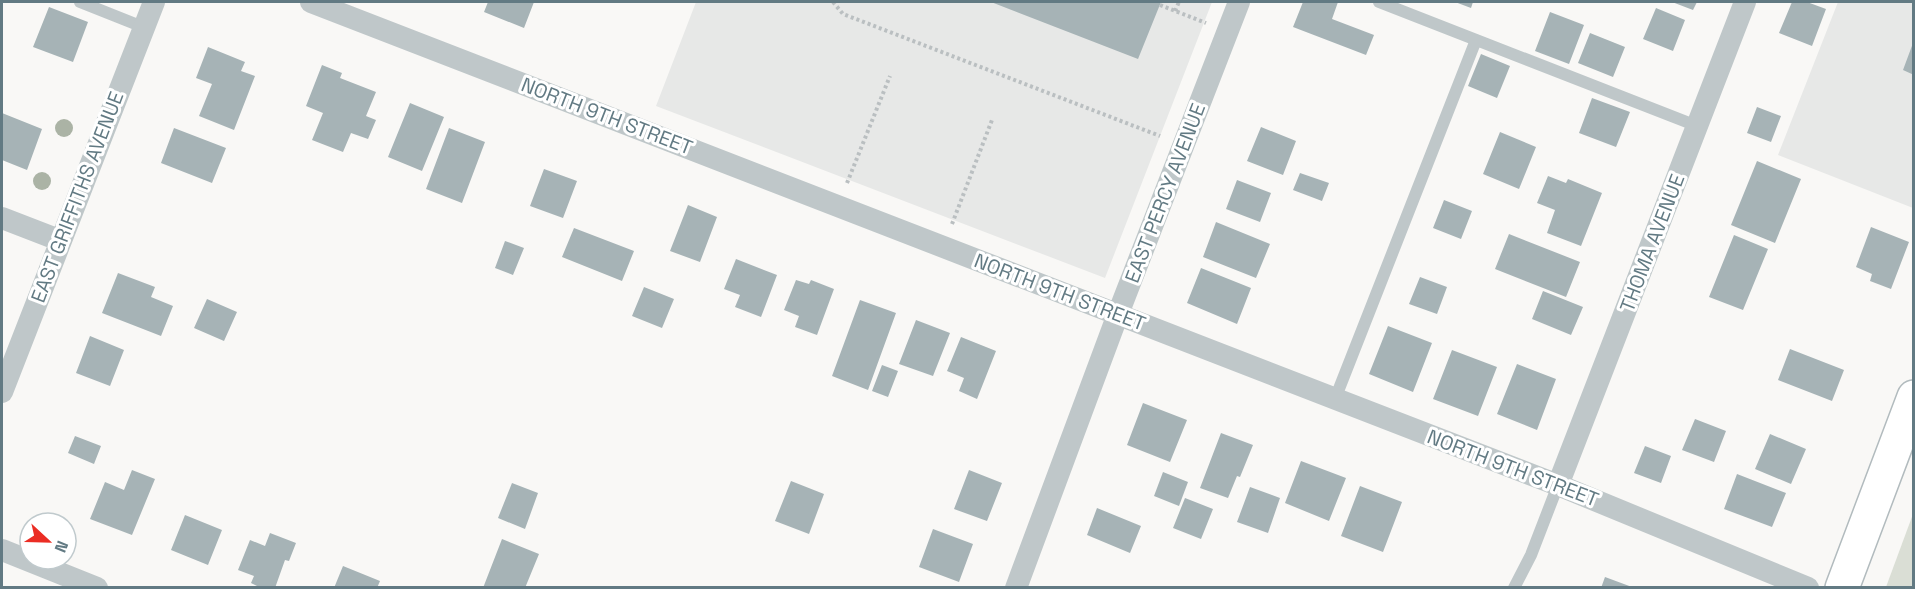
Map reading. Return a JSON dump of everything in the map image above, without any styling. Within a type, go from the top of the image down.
[{"type":"main road","points":[[1842,588],[1914,397]]},
{"type":"street","name":"EAST GRIFFITHS AVENUE","points":[[2,392],[59,240],[154,2]]},
{"type":"street","name":"NORTH 9TH STREET","points":[[311,2],[1558,485],[1808,588]]},
{"type":"street","name":"EAST PERCY AVENUE","points":[[1016,588],[1118,314],[1239,2]]},
{"type":"street","name":"THOMA AVENUE","points":[[1558,485],[1745,2]]},
{"type":"street","points":[[2,218],[59,240]]},
{"type":"street","points":[[2,550],[97,588]]},
{"type":"lane","points":[[80,2],[143,27]]},
{"type":"lane","points":[[1379,2],[1697,126]]},
{"type":"lane","points":[[1335,399],[1476,40]]},
{"type":"lane","points":[[1514,588],[1531,555],[1558,485]]},
{"type":"path","points":[[833,2],[843,14],[1162,137]]},
{"type":"path","points":[[1175,11],[1179,2]]},
{"type":"path","points":[[1160,5],[1206,23]]},
{"type":"path","points":[[847,183],[890,76]]},
{"type":"path","points":[[952,224],[992,120]]},
{"type":"shaded area","points":[[696,2],[1212,2],[1105,278],[656,106]]},
{"type":"shaded area","points":[[1838,2],[1913,2],[1913,208],[1778,155]]},
{"type":"shaded area","points":[[1913,514],[1913,587],[1886,587]]},
{"type":"building","points":[[488,2],[534,2],[524,28],[484,12]]},
{"type":"building","points":[[991,2],[1161,2],[1138,59]]},
{"type":"building","points":[[1303,2],[1338,2],[1332,19],[1374,35],[1366,55],[1293,27]]},
{"type":"building","points":[[1455,2],[1473,2],[1471,8]]},
{"type":"building","points":[[1672,2],[1697,2],[1693,10]]},
{"type":"building","points":[[1792,2],[1807,2],[1826,9],[1812,46],[1779,33]]},
{"type":"building","points":[[49,7],[88,22],[73,62],[33,47]]},
{"type":"building","points":[[1656,8],[1685,20],[1673,51],[1643,39]]},
{"type":"building","points":[[1550,12],[1584,25],[1569,64],[1535,51]]},
{"type":"building","points":[[1590,33],[1625,47],[1613,77],[1578,63]]},
{"type":"building","points":[[1914,43],[1914,75],[1903,70]]},
{"type":"building","points":[[208,47],[245,62],[241,71],[255,76],[234,130],[199,116],[212,84],[196,78]]},
{"type":"building","points":[[1481,54],[1510,66],[1497,98],[1468,86]]},
{"type":"building","points":[[322,65],[342,73],[340,78],[376,92],[366,116],[376,120],[368,139],[351,133],[343,152],[312,140],[323,113],[306,106]]},
{"type":"building","points":[[1592,98],[1630,112],[1616,147],[1579,133]]},
{"type":"building","points":[[410,103],[444,117],[422,171],[388,157]]},
{"type":"building","points":[[1757,107],[1781,116],[1771,142],[1747,133]]},
{"type":"building","points":[[2,113],[42,129],[27,170],[2,160]]},
{"type":"building","points":[[1261,127],[1296,141],[1283,175],[1247,161]]},
{"type":"building","points":[[174,128],[226,148],[212,183],[161,163]]},
{"type":"building","points":[[449,128],[485,142],[462,203],[426,189]]},
{"type":"building","points":[[1500,132],[1536,147],[1519,189],[1483,174]]},
{"type":"building","points":[[1757,161],[1801,179],[1775,243],[1731,225]]},
{"type":"building","points":[[544,169],[577,181],[563,218],[530,206]]},
{"type":"building","points":[[1300,173],[1329,183],[1322,201],[1293,190]]},
{"type":"building","points":[[1548,176],[1566,183],[1568,179],[1602,193],[1581,246],[1547,233],[1555,210],[1537,203]]},
{"type":"building","points":[[1237,180],[1271,193],[1260,222],[1226,209]]},
{"type":"building","points":[[1444,200],[1472,211],[1461,239],[1433,228]]},
{"type":"building","points":[[688,205],[717,217],[700,262],[670,251]]},
{"type":"building","points":[[1216,222],[1270,244],[1256,278],[1203,257]]},
{"type":"building","points":[[1871,227],[1909,242],[1891,289],[1870,281],[1872,274],[1856,267]]},
{"type":"building","points":[[574,228],[634,251],[622,281],[562,257]]},
{"type":"building","points":[[1509,234],[1580,262],[1566,297],[1495,269]]},
{"type":"building","points":[[1734,235],[1768,249],[1743,310],[1709,297]]},
{"type":"building","points":[[505,241],[524,248],[513,275],[495,268]]},
{"type":"building","points":[[736,259],[777,275],[761,317],[735,307],[740,295],[724,289]]},
{"type":"building","points":[[1201,268],[1251,288],[1237,324],[1187,303]]},
{"type":"building","points":[[118,273],[155,287],[151,297],[173,306],[161,336],[102,313]]},
{"type":"building","points":[[1420,277],[1447,287],[1437,314],[1409,304]]},
{"type":"building","points":[[796,280],[809,284],[811,280],[834,289],[817,335],[795,327],[799,316],[784,310]]},
{"type":"building","points":[[644,287],[674,299],[662,328],[632,316]]},
{"type":"building","points":[[1543,291],[1583,307],[1571,335],[1532,319]]},
{"type":"building","points":[[207,299],[237,312],[224,341],[194,328]]},
{"type":"building","points":[[860,300],[896,313],[868,390],[832,376]]},
{"type":"building","points":[[916,320],[950,333],[933,376],[899,364]]},
{"type":"building","points":[[1388,326],[1432,343],[1413,392],[1369,374]]},
{"type":"building","points":[[90,336],[124,350],[110,386],[76,373]]},
{"type":"building","points":[[961,337],[996,351],[977,399],[959,391],[964,378],[947,371]]},
{"type":"building","points":[[1790,349],[1844,370],[1832,401],[1778,380]]},
{"type":"building","points":[[1452,350],[1497,367],[1478,416],[1433,399]]},
{"type":"building","points":[[1517,364],[1556,379],[1537,430],[1497,414]]},
{"type":"building","points":[[882,365],[898,371],[888,397],[872,391]]},
{"type":"building","points":[[1143,403],[1187,420],[1170,462],[1127,445]]},
{"type":"building","points":[[1695,419],[1726,431],[1714,462],[1682,450]]},
{"type":"building","points":[[1221,433],[1253,445],[1240,477],[1237,476],[1228,498],[1200,488]]},
{"type":"building","points":[[1770,434],[1806,449],[1791,484],[1755,469]]},
{"type":"building","points":[[75,436],[101,446],[94,464],[68,453]]},
{"type":"building","points":[[1645,446],[1671,456],[1661,483],[1634,473]]},
{"type":"building","points":[[1301,461],[1346,478],[1329,521],[1285,503]]},
{"type":"building","points":[[132,470],[155,479],[132,535],[90,519],[105,482],[124,490]]},
{"type":"building","points":[[969,470],[1002,483],[987,521],[954,509]]},
{"type":"building","points":[[1163,472],[1188,482],[1179,506],[1154,496]]},
{"type":"building","points":[[1737,474],[1786,493],[1772,527],[1724,509]]},
{"type":"building","points":[[791,481],[824,494],[809,534],[775,521]]},
{"type":"building","points":[[512,483],[538,493],[525,529],[498,518]]},
{"type":"building","points":[[1360,486],[1402,502],[1383,552],[1341,536]]},
{"type":"building","points":[[1250,487],[1280,498],[1268,533],[1237,522]]},
{"type":"building","points":[[1185,498],[1213,509],[1201,539],[1173,528]]},
{"type":"building","points":[[1097,508],[1141,526],[1130,553],[1087,535]]},
{"type":"building","points":[[185,515],[222,530],[208,565],[171,550]]},
{"type":"building","points":[[933,529],[973,544],[959,582],[919,567]]},
{"type":"building","points":[[270,533],[296,543],[289,561],[285,560],[275,588],[261,588],[251,583],[254,576],[238,570],[250,540],[265,546]]},
{"type":"building","points":[[502,539],[539,554],[525,588],[483,588]]},
{"type":"building","points":[[343,566],[380,581],[377,588],[334,588]]},
{"type":"building","points":[[1605,577],[1632,587],[1632,588],[1601,588]]}]
